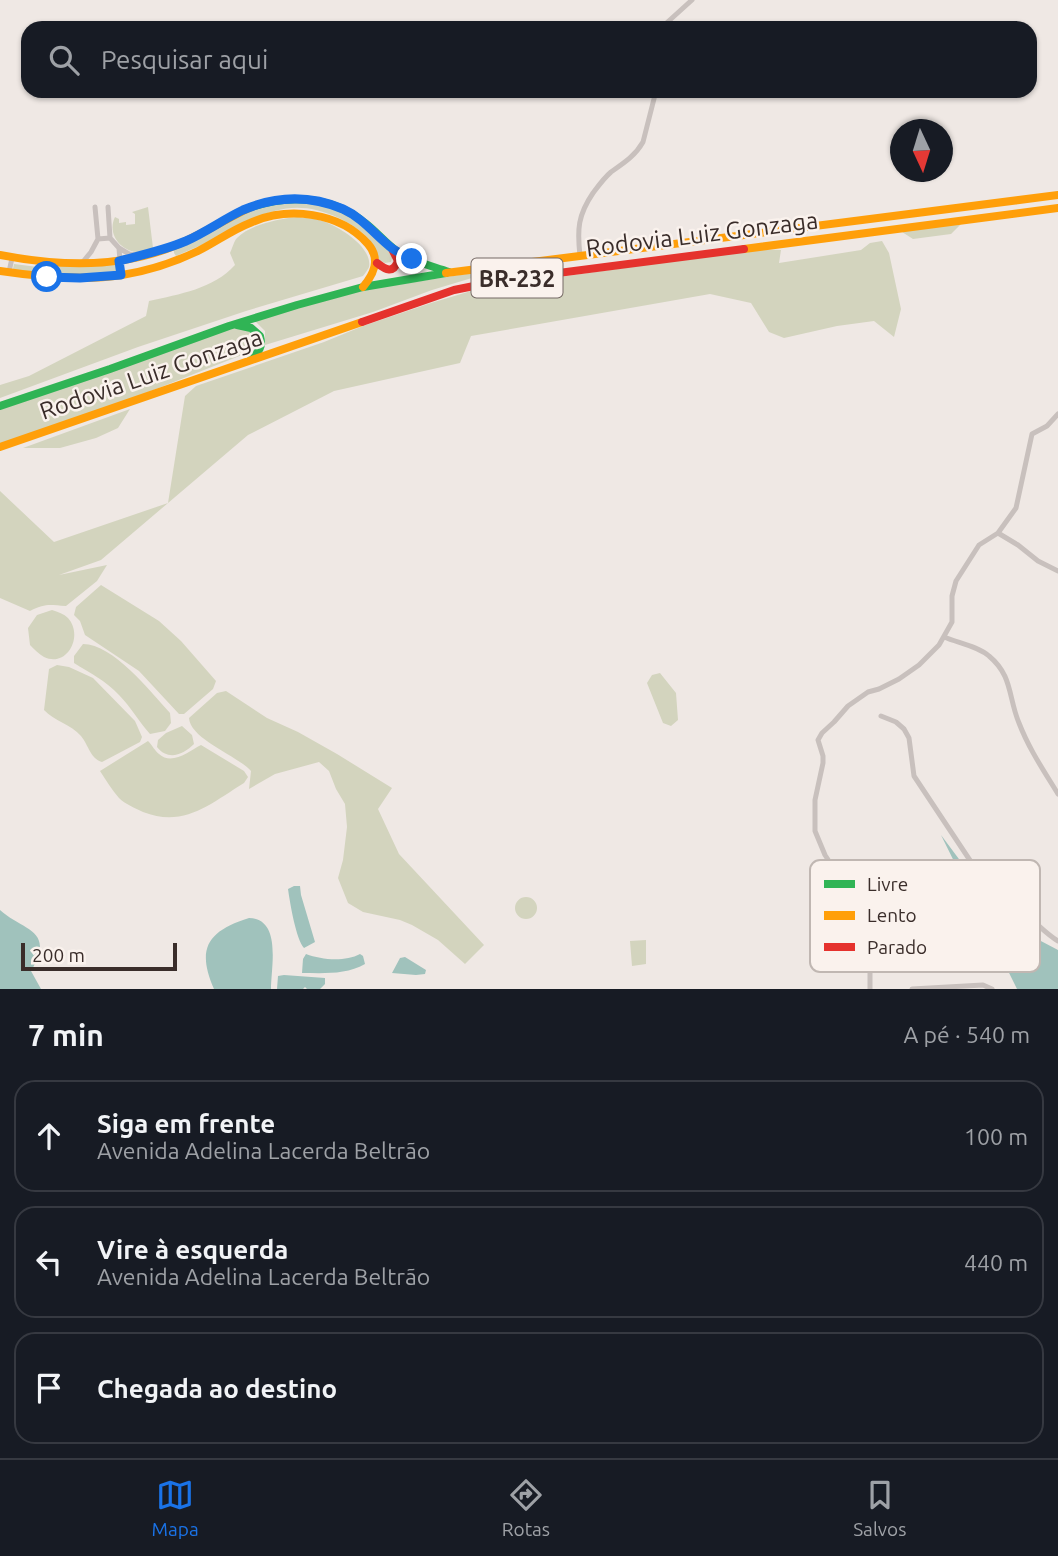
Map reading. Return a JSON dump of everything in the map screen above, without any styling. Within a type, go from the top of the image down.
[{"type":"main road","name":"Rodovia Luiz Gonzaga","points":[[0,406],[229,326],[363,288],[449,272],[1058,195]]},
{"type":"main road","points":[[0,255],[48,264],[119,261],[169,248],[261,203],[302,199],[324,202],[345,210],[362,220],[391,247],[412,259],[449,272]]},
{"type":"main road","name":"Rodovia Luiz Gonzaga","points":[[0,447],[454,290],[684,255],[1058,208]]},
{"type":"main road","points":[[5,272],[80,278],[147,270],[219,241],[252,222],[278,214],[293,213],[323,217],[344,225],[369,245],[384,270],[391,271],[398,261],[391,247]]},
{"type":"main road","points":[[363,288],[373,274],[377,262]]},
{"type":"main road","points":[[229,326],[247,325],[260,336],[261,348],[258,354],[241,363]]},
{"type":"street","points":[[670,21],[692,0]]},
{"type":"street","points":[[580,256],[578,231],[586,204],[602,180],[640,148],[654,98]]},
{"type":"street","points":[[108,207],[110,238],[118,248],[130,254],[143,255]]},
{"type":"street","points":[[81,264],[98,239],[96,208]]},
{"type":"street","points":[[96,215],[109,214]]},
{"type":"street","points":[[98,239],[110,238]]},
{"type":"street","points":[[118,248],[121,275]]},
{"type":"street","points":[[169,248],[173,261]]},
{"type":"street","points":[[5,272],[12,258]]},
{"type":"street","points":[[828,860],[815,831],[815,800],[823,763],[818,740],[848,706],[867,692],[899,679],[933,652],[951,622],[954,585],[979,545],[998,533],[1016,508],[1032,435],[1058,415]]},
{"type":"street","points":[[998,533],[1038,561],[1058,571]]},
{"type":"street","points":[[944,637],[985,653],[1002,670],[1008,682],[1019,725],[1058,794]]},
{"type":"street","points":[[881,716],[896,722],[904,729],[909,738],[914,776],[970,860]]},
{"type":"street","points":[[1040,928],[1058,941]]},
{"type":"street","points":[[912,989],[965,985],[983,985],[992,989]]},
{"type":"green space","points":[[283,200],[325,203],[362,222],[393,254],[391,262],[379,260],[374,247],[358,229],[344,220],[308,208],[281,209],[267,213],[176,256],[174,253],[174,249],[240,214]]},
{"type":"green space","points":[[148,207],[153,248],[142,252],[128,250],[115,237],[115,217],[119,219],[119,223],[135,224],[135,214],[132,212]]},
{"type":"green space","points":[[297,217],[326,222],[352,237],[369,259],[369,267],[364,275],[138,347],[0,398],[0,385],[29,376],[146,316],[149,301],[195,289],[217,280],[235,265],[230,253],[236,239],[243,233],[266,223]]},
{"type":"green space","points":[[964,221],[951,234],[913,239],[899,230]]},
{"type":"green space","points":[[882,241],[889,253],[901,309],[894,337],[874,321],[784,338],[769,332],[751,303],[710,294],[471,336],[460,363],[334,391],[248,435],[101,560],[59,575],[107,565],[97,581],[66,606],[48,605],[30,611],[0,598],[0,491],[54,542],[168,503],[185,396],[196,386],[363,326],[481,288],[759,249],[781,250],[779,263],[861,250],[870,243]]},
{"type":"green space","points":[[14,264],[46,268],[118,264],[118,271],[76,276],[14,271]]},
{"type":"green space","points":[[505,268],[265,345],[265,331],[254,320],[363,290]]},
{"type":"green space","points":[[236,326],[247,327],[254,338],[254,347],[247,353],[50,431],[0,447],[0,405]]},
{"type":"green space","points":[[130,409],[118,428],[96,438],[60,448],[23,448]]},
{"type":"green space","points":[[101,585],[159,621],[181,641],[216,681],[213,689],[184,714],[179,714],[139,671],[85,635],[80,621],[74,615],[76,607]]},
{"type":"green space","points":[[52,610],[63,614],[73,625],[74,641],[66,654],[52,659],[44,657],[30,645],[28,628],[37,615]]},
{"type":"green space","points":[[83,644],[106,652],[142,681],[170,713],[171,723],[165,731],[150,734],[114,690],[74,663],[74,656]]},
{"type":"green space","points":[[57,665],[69,667],[93,678],[135,721],[142,737],[140,742],[102,762],[95,758],[77,732],[44,710],[49,669]]},
{"type":"green space","points":[[660,673],[676,693],[678,720],[671,726],[663,723],[647,683],[652,675]]},
{"type":"green space","points":[[226,691],[267,718],[298,732],[392,788],[378,809],[399,854],[484,945],[465,964],[438,940],[412,925],[363,912],[348,903],[338,878],[347,827],[345,804],[329,771],[319,762],[275,774],[249,789],[251,771],[197,733],[189,718],[217,693]]},
{"type":"green space","points":[[182,726],[192,735],[194,744],[176,755],[166,754],[157,747],[158,740],[166,733]]},
{"type":"green space","points":[[148,741],[159,754],[169,758],[180,756],[201,745],[244,771],[248,777],[244,783],[208,806],[184,815],[171,817],[143,812],[119,798],[100,771]]},
{"type":"green space","points":[[526,897],[534,900],[537,908],[534,916],[526,919],[518,916],[515,908],[518,900]]},
{"type":"green space","points":[[646,940],[646,964],[632,966],[630,941]]},
{"type":"water","points":[[941,835],[960,860],[953,860]]},
{"type":"water","points":[[300,886],[315,942],[304,948],[296,929],[288,889]]},
{"type":"water","points":[[0,910],[27,927],[38,939],[38,957],[31,971],[41,989],[0,989]]},
{"type":"water","points":[[249,918],[259,920],[270,935],[273,957],[271,989],[214,989],[206,962],[209,943],[224,929]]},
{"type":"water","points":[[1040,941],[1058,950],[1058,989],[1017,989],[1009,972],[1040,972]]},
{"type":"water","points":[[306,954],[333,959],[360,954],[365,964],[342,972],[302,973]]},
{"type":"water","points":[[405,957],[426,970],[425,974],[392,973],[400,958]]},
{"type":"water","points":[[278,976],[325,978],[325,984],[320,989],[277,989]]},
{"type":"traffic: fast","points":[[251,207],[296,199],[339,207],[404,255],[449,272]]},
{"type":"traffic: fast","points":[[0,406],[297,305],[363,287],[446,273]]},
{"type":"traffic: fast","points":[[237,325],[251,328],[260,336],[260,349],[251,358]]},
{"type":"traffic: slow","points":[[446,273],[1058,195]]},
{"type":"traffic: slow","points":[[0,255],[66,263],[132,259],[174,246],[251,207]]},
{"type":"traffic: slow","points":[[744,249],[1058,208]]},
{"type":"traffic: slow","points":[[0,271],[76,278],[132,273],[189,255],[250,223],[297,214],[313,215],[343,225],[368,244],[375,261],[370,277],[363,287]]},
{"type":"traffic: slow","points":[[0,447],[362,322]]},
{"type":"traffic: jam","points":[[377,263],[386,269],[394,268],[398,261],[392,249]]},
{"type":"traffic: jam","points":[[362,322],[454,290],[504,280],[744,249]]},
{"type":"route","points":[[47,277],[121,275],[119,261],[169,248],[241,211],[261,203],[283,199],[324,202],[345,210],[362,220],[395,250],[412,259]]}]
